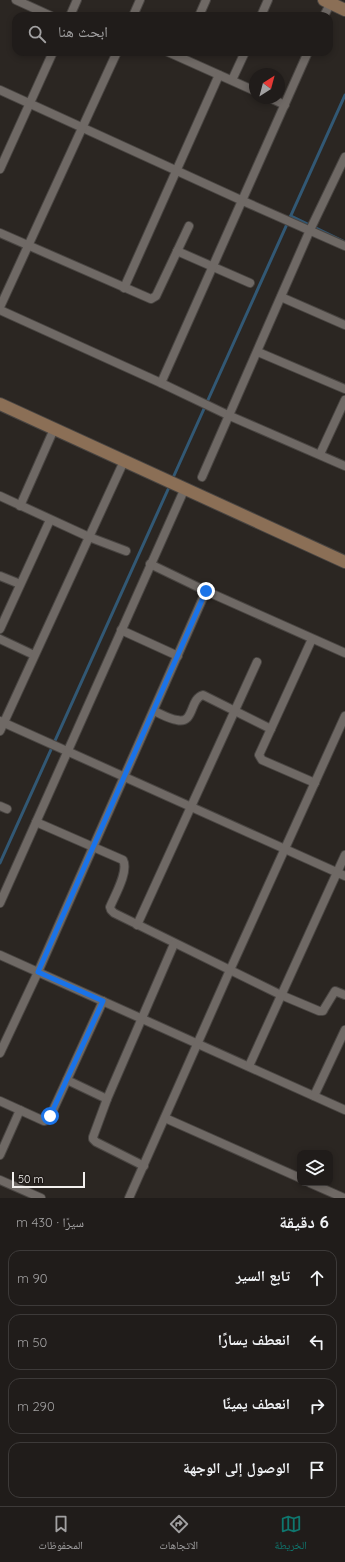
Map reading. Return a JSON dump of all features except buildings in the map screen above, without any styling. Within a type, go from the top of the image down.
[{"type":"main road","points":[[329,1],[345,10]]},
{"type":"main road","points":[[0,404],[345,562]]},
{"type":"street","points":[[16,0],[42,12]]},
{"type":"street","points":[[72,12],[77,0]]},
{"type":"street","points":[[202,12],[206,0]]},
{"type":"street","points":[[263,12],[268,0]]},
{"type":"street","points":[[134,12],[136,1]]},
{"type":"street","points":[[325,12],[329,1]]},
{"type":"street","points":[[0,169],[52,56]]},
{"type":"street","points":[[115,56],[0,309],[230,416],[345,466]]},
{"type":"street","points":[[185,56],[219,75],[249,88]]},
{"type":"street","points":[[232,80],[243,56]]},
{"type":"street","points":[[161,383],[306,56]]},
{"type":"street","points":[[124,288],[219,75]]},
{"type":"street","points":[[0,90],[176,171],[345,246]]},
{"type":"street","points":[[202,477],[258,352],[310,230],[345,157]]},
{"type":"street","points":[[0,233],[149,299],[153,299],[156,296],[188,226]]},
{"type":"street","points":[[177,251],[250,283]]},
{"type":"street","points":[[281,297],[345,325]]},
{"type":"street","points":[[258,352],[345,389]]},
{"type":"street","points":[[320,454],[345,400]]},
{"type":"street","points":[[20,506],[54,428]]},
{"type":"street","points":[[0,732],[2,722],[124,461]]},
{"type":"street","points":[[0,903],[150,564],[180,486]]},
{"type":"street","points":[[0,496],[50,520],[126,551]]},
{"type":"street","points":[[0,629],[50,520]]},
{"type":"street","points":[[150,564],[206,591],[345,653]]},
{"type":"street","points":[[0,576],[20,584]]},
{"type":"street","points":[[0,1053],[38,972],[206,591]]},
{"type":"street","points":[[121,630],[178,656]]},
{"type":"street","points":[[312,638],[260,754],[260,758],[315,783]]},
{"type":"street","points":[[0,639],[34,655]]},
{"type":"street","points":[[137,925],[257,662]]},
{"type":"street","points":[[154,711],[174,720],[183,721],[188,718],[196,700],[203,696],[271,729]]},
{"type":"street","points":[[129,1198],[315,783],[342,731],[345,716]]},
{"type":"street","points":[[2,722],[68,750],[345,876]]},
{"type":"street","points":[[36,822],[120,858],[125,864],[125,871],[110,908],[114,913],[174,944],[281,995],[321,1011],[326,1007],[335,991],[345,995]]},
{"type":"street","points":[[249,1066],[345,856]]},
{"type":"street","points":[[144,1166],[96,1142],[93,1139],[107,1099],[174,944]]},
{"type":"street","points":[[0,955],[345,1110]]},
{"type":"street","points":[[0,1101],[44,1121],[49,1119],[103,1001]]},
{"type":"street","points":[[314,1096],[345,1030]]},
{"type":"street","points":[[68,1080],[107,1099]]},
{"type":"street","points":[[0,1156],[20,1110]]},
{"type":"street","points":[[165,1118],[297,1177]]},
{"type":"street","points":[[0,1180],[41,1198]]},
{"type":"street","points":[[317,1186],[344,1198]]},
{"type":"waterway","points":[[172,480],[345,95]]},
{"type":"waterway","points":[[291,216],[343,241]]},
{"type":"waterway","points":[[0,863],[170,485]]},
{"type":"route","points":[[50,1116],[68,1080],[103,1001],[38,972],[206,591]]}]
